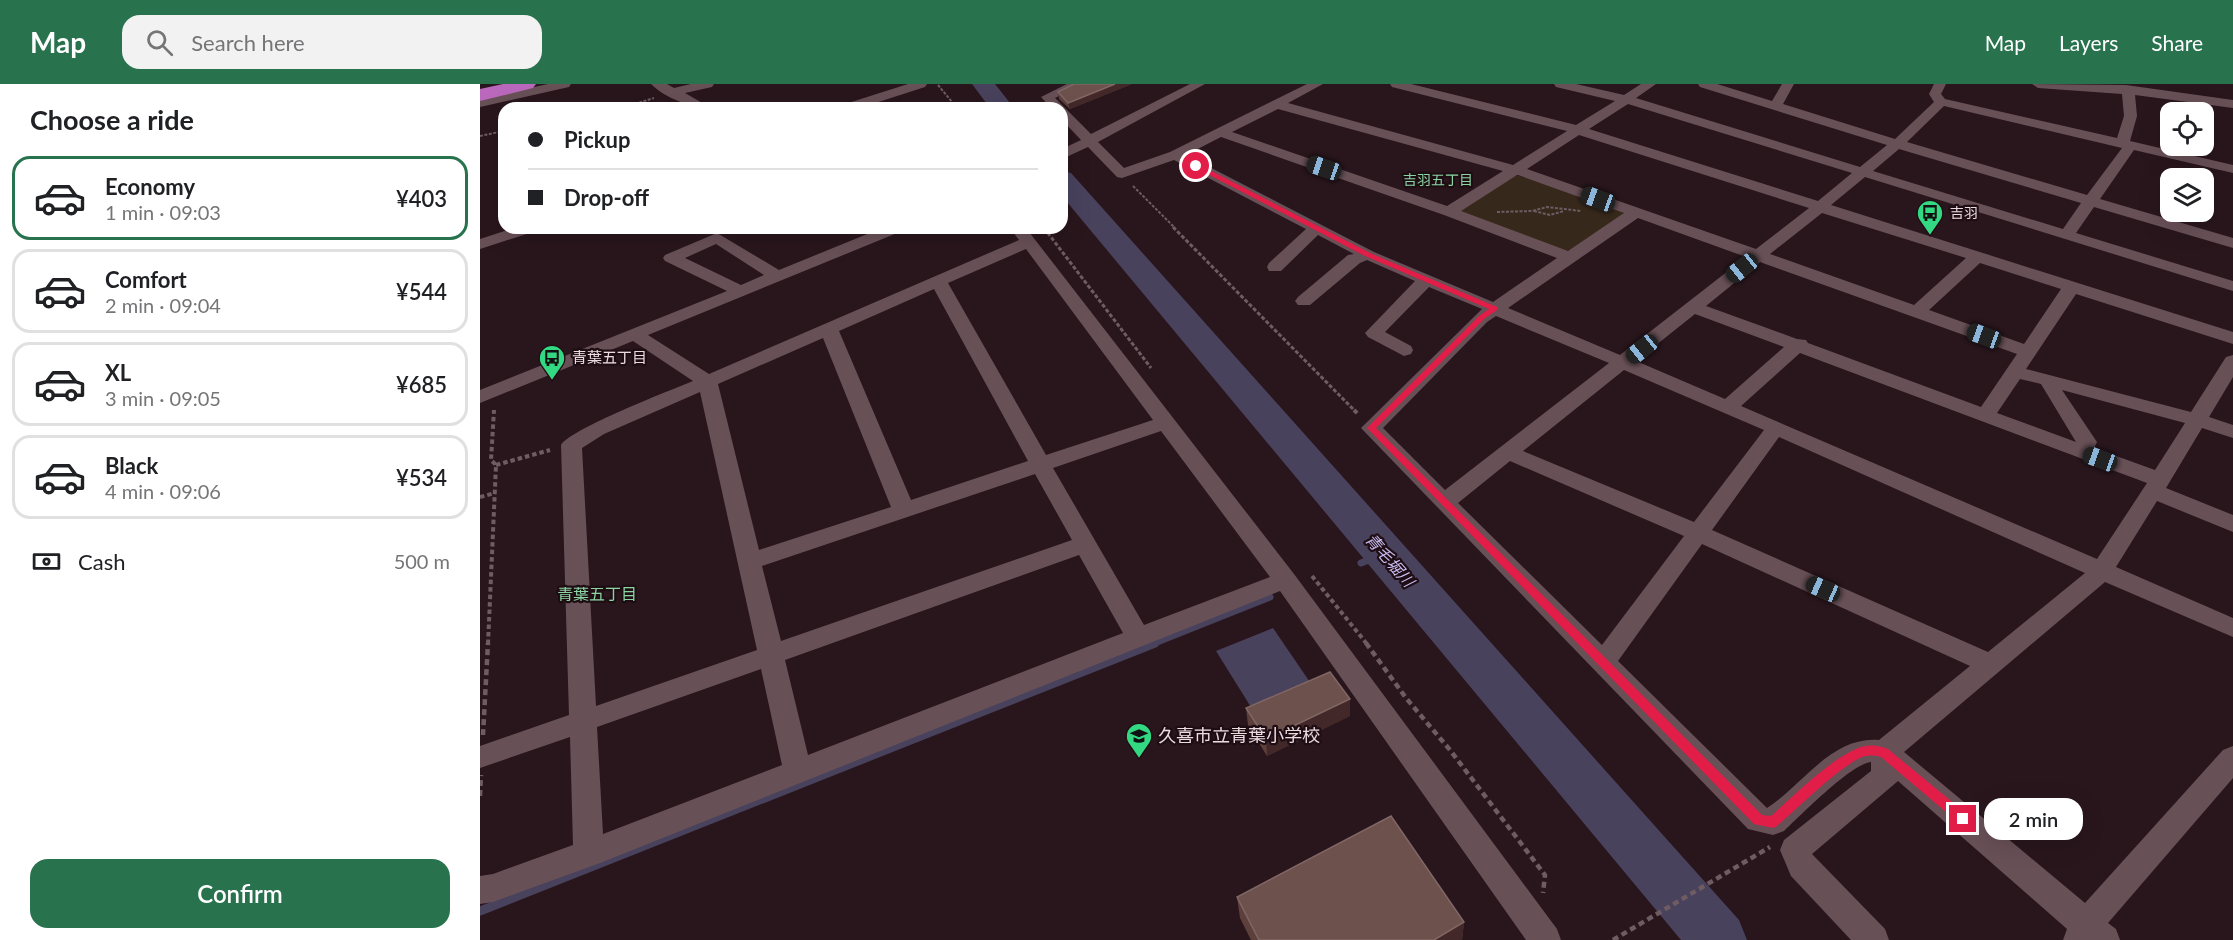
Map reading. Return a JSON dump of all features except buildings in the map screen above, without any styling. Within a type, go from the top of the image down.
[{"type":"highway","points":[[480,88],[498,84]]},
{"type":"highway","points":[[480,95],[527,84]]},
{"type":"street","points":[[480,103],[565,84]]},
{"type":"street","points":[[657,84],[690,102]]},
{"type":"street","points":[[671,92],[708,84]]},
{"type":"street","points":[[866,102],[921,84]]},
{"type":"street","points":[[1052,102],[1043,93],[1077,84]]},
{"type":"street","points":[[1068,152],[1199,84]]},
{"type":"street","points":[[1068,119],[1087,143],[1122,174],[1175,155],[1317,84]]},
{"type":"street","points":[[1396,84],[1578,130],[2233,338]]},
{"type":"street","points":[[1560,84],[1625,99],[2233,286]]},
{"type":"street","points":[[1449,212],[1650,84]]},
{"type":"street","points":[[1704,84],[1897,144],[2233,243]]},
{"type":"street","points":[[1775,107],[1788,84]]},
{"type":"street","points":[[1940,84],[1935,94],[1941,102],[2233,169]]},
{"type":"street","points":[[2038,84],[2126,89],[2162,88],[2233,104]]},
{"type":"street","points":[[2066,235],[2127,144],[2131,115],[2126,89]]},
{"type":"street","points":[[1446,501],[1625,363],[1821,206],[1897,144],[1941,102]]},
{"type":"street","points":[[1276,104],[1514,169],[2029,352]]},
{"type":"street","points":[[1220,132],[1449,212],[1571,258]]},
{"type":"street","points":[[1175,155],[1368,255],[1728,407],[2233,628]]},
{"type":"street","points":[[1636,212],[1481,318],[1371,428],[1446,501],[1759,820],[1773,822],[1844,761],[1860,752],[1872,750],[1884,752],[2090,935],[2233,758]]},
{"type":"street","points":[[1275,267],[1310,233],[1319,230]]},
{"type":"street","points":[[480,244],[511,234]]},
{"type":"street","points":[[488,394],[881,234]]},
{"type":"street","points":[[589,853],[571,445],[597,430],[938,281],[1023,235],[1285,580],[1545,940]]},
{"type":"street","points":[[741,291],[671,258],[717,238],[777,276]]},
{"type":"street","points":[[1304,301],[1353,259],[1368,255]]},
{"type":"street","points":[[1917,312],[1978,256]]},
{"type":"street","points":[[1404,350],[1374,333],[1426,280]]},
{"type":"street","points":[[938,281],[1138,638]]},
{"type":"street","points":[[1985,416],[2072,286]]},
{"type":"street","points":[[1693,307],[1799,344],[2080,451],[2233,524]]},
{"type":"street","points":[[829,328],[904,510]]},
{"type":"street","points":[[634,334],[708,382],[798,771]]},
{"type":"street","points":[[1728,407],[1799,344]]},
{"type":"street","points":[[1884,752],[2089,584],[2101,571],[2157,486],[2233,361]]},
{"type":"street","points":[[2016,372],[2198,420],[2233,432]]},
{"type":"street","points":[[2050,381],[2051,388],[2087,442],[2080,451]]},
{"type":"street","points":[[749,562],[1165,423]]},
{"type":"street","points":[[1604,661],[1774,429]]},
{"type":"street","points":[[1509,453],[1698,533],[1990,664]]},
{"type":"street","points":[[482,757],[1085,544]]},
{"type":"street","points":[[480,890],[493,888],[589,853],[1285,580]]},
{"type":"street","points":[[1873,940],[1784,848],[1886,776],[1884,752]]},
{"type":"path","points":[[938,84],[952,102]]},
{"type":"path","points":[[640,102],[671,92]]},
{"type":"path","points":[[480,136],[498,132]]},
{"type":"path","points":[[1122,174],[1371,428]]},
{"type":"path","points":[[1496,212],[1532,211],[1547,207],[1565,211],[1589,211]]},
{"type":"path","points":[[1532,211],[1550,215],[1565,211]]},
{"type":"path","points":[[480,796],[496,465],[491,460],[488,394]]},
{"type":"path","points":[[496,465],[571,445]]},
{"type":"path","points":[[480,497],[495,493]]},
{"type":"path","points":[[1613,940],[1784,848]]},
{"type":"shaded area","points":[[1512,175],[1622,211],[1624,215],[1570,250],[1564,251],[1461,213],[1461,210]]},
{"type":"shaded area","points":[[1273,628],[1318,694],[1259,720],[1216,651]]},
{"type":"waterway","name":"青毛堀川","points":[[983,84],[997,102]]},
{"type":"waterway","name":"青毛堀川","points":[[1068,186],[1718,940]]},
{"type":"waterway","points":[[1361,563],[1384,554]]},
{"type":"waterway","points":[[1152,644],[1270,597]]},
{"type":"waterway","points":[[480,911],[1155,643]]},
{"type":"place","name":"吉羽","points":[[1930,236]]},
{"type":"place","name":"青葉五丁目","points":[[552,381]]},
{"type":"place","name":"久喜市立青葉小学校","points":[[1139,759]]},
{"type":"district","name":"吉羽五丁目","points":[[1438,180]]},
{"type":"district","name":"青葉五丁目","points":[[597,594]]},
{"type":"route","points":[[1196,166],[1368,255],[1495,309],[1481,318],[1371,428],[1446,501],[1759,820],[1773,822],[1844,761],[1860,752],[1872,750],[1884,752],[1963,819]]}]
